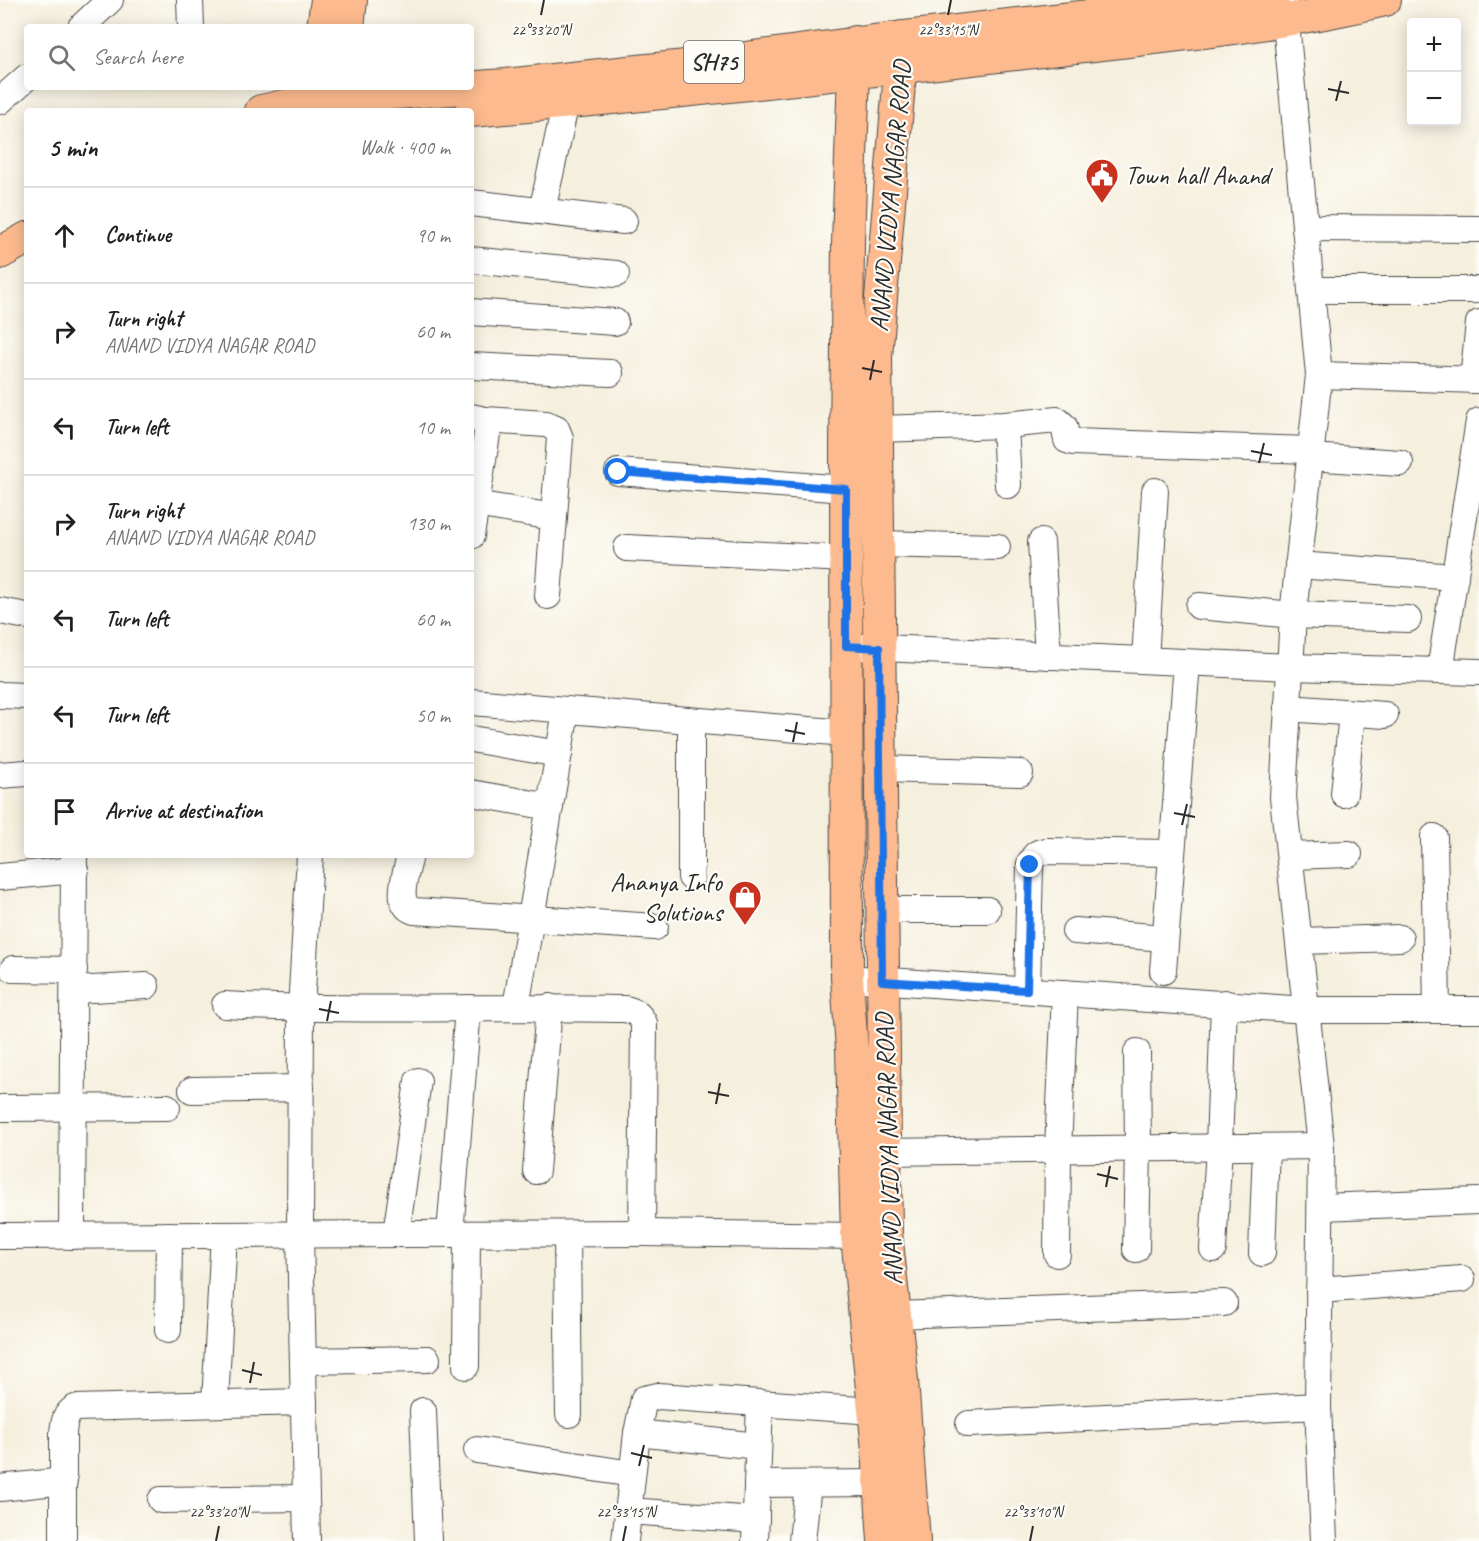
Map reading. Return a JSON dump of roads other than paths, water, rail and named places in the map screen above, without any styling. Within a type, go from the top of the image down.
[{"type":"main road","points":[[323,24],[327,0]]},
{"type":"main road","points":[[348,24],[351,0]]},
{"type":"main road","name":"SH75","points":[[474,111],[566,102],[854,57],[903,37],[1132,5],[1281,7],[1385,0]]},
{"type":"main road","name":"SH75","points":[[474,87],[663,69],[854,57],[900,68],[1281,7]]},
{"type":"main road","name":"ANAND VIDYA NAGAR ROAD","points":[[903,37],[876,357],[885,1152],[871,1235],[894,1315],[902,1380],[914,1541]]},
{"type":"main road","name":"ANAND VIDYA NAGAR ROAD","points":[[854,57],[848,243],[846,489],[847,978],[871,1235],[874,1411],[884,1541]]},
{"type":"main road","name":"SH75","points":[[327,99],[441,90]]},
{"type":"main road","points":[[278,108],[327,99]]},
{"type":"main road","points":[[0,230],[24,217]]},
{"type":"main road","points":[[0,253],[24,240]]},
{"type":"street","points":[[84,24],[110,0]]},
{"type":"street","points":[[190,0],[191,24]]},
{"type":"street","points":[[1281,7],[1319,375],[1293,615],[1283,796],[1321,1146],[1318,1406],[1324,1541]]},
{"type":"street","points":[[0,101],[24,80]]},
{"type":"street","points":[[542,212],[566,102]]},
{"type":"street","points":[[474,203],[624,221]]},
{"type":"street","points":[[1305,228],[1479,229]]},
{"type":"street","points":[[474,260],[616,274]]},
{"type":"street","points":[[1311,290],[1479,290]]},
{"type":"street","points":[[474,312],[615,322]]},
{"type":"street","points":[[1319,375],[1476,380],[1479,323]]},
{"type":"street","points":[[474,366],[610,373]]},
{"type":"street","points":[[478,419],[546,424],[556,428],[560,438],[548,596]]},
{"type":"street","points":[[474,510],[487,434],[478,419]]},
{"type":"street","points":[[877,429],[1005,425],[1057,420],[1064,426],[1067,440],[1073,442],[1310,453],[1400,463]]},
{"type":"street","points":[[1440,671],[1479,421]]},
{"type":"street","points":[[1005,425],[1008,485]]},
{"type":"street","points":[[618,472],[846,489]]},
{"type":"street","points":[[1145,660],[1155,491]]},
{"type":"street","points":[[474,522],[554,517]]},
{"type":"street","points":[[1041,542],[1048,656]]},
{"type":"street","points":[[878,544],[997,547]]},
{"type":"street","points":[[627,548],[846,559]]},
{"type":"street","points":[[1298,565],[1455,577]]},
{"type":"street","points":[[1198,606],[1293,615],[1408,619]]},
{"type":"street","points":[[0,611],[24,615]]},
{"type":"street","points":[[846,646],[1289,668],[1479,672]]},
{"type":"street","points":[[1162,971],[1187,663]]},
{"type":"street","points":[[0,695],[24,696]]},
{"type":"street","points":[[474,702],[846,733]]},
{"type":"street","points":[[1287,708],[1385,715]]},
{"type":"street","points":[[516,1007],[566,711]]},
{"type":"street","points":[[1344,794],[1352,713]]},
{"type":"street","points":[[691,721],[691,877]]},
{"type":"street","points":[[474,740],[559,754]]},
{"type":"street","points":[[881,769],[1020,773]]},
{"type":"street","points":[[0,775],[24,772]]},
{"type":"street","points":[[474,794],[550,807]]},
{"type":"street","points":[[1434,837],[1437,1010]]},
{"type":"street","points":[[1027,990],[1030,865],[1033,856],[1046,850],[1171,853]]},
{"type":"street","points":[[1290,856],[1349,854]]},
{"type":"street","points":[[307,1541],[300,1235],[302,1009],[310,858]]},
{"type":"street","points":[[409,858],[402,898],[408,909],[531,920],[655,927]]},
{"type":"street","points":[[0,877],[75,862],[72,1236]]},
{"type":"street","points":[[882,910],[987,910]]},
{"type":"street","points":[[1076,931],[1165,938]]},
{"type":"street","points":[[1299,940],[1400,938]]},
{"type":"street","points":[[13,969],[74,980],[146,986]]},
{"type":"street","points":[[847,978],[1305,1010],[1479,1010]]},
{"type":"street","points":[[1057,1254],[1058,1150],[1065,993]]},
{"type":"street","points":[[1213,1249],[1224,1003]]},
{"type":"street","points":[[225,1005],[302,1009],[549,1007],[634,1011],[641,1016],[644,1023],[642,1233]]},
{"type":"street","points":[[536,1171],[549,1007]]},
{"type":"street","points":[[466,1366],[458,1234],[468,1008]]},
{"type":"street","points":[[1136,1249],[1137,1052]]},
{"type":"street","points":[[396,1234],[418,1081]]},
{"type":"street","points":[[192,1090],[301,1088]]},
{"type":"street","points":[[1,1108],[167,1107]]},
{"type":"street","points":[[885,1152],[1321,1146]]},
{"type":"street","points":[[1262,1253],[1266,1147]]},
{"type":"street","points":[[1321,1207],[1479,1201]]},
{"type":"street","points":[[0,1236],[642,1233],[871,1235]]},
{"type":"street","points":[[567,1234],[569,1414]]},
{"type":"street","points":[[168,1330],[169,1235]]},
{"type":"street","points":[[215,1403],[224,1235]]},
{"type":"street","points":[[1319,1290],[1462,1280]]},
{"type":"street","points":[[894,1315],[1224,1303]]},
{"type":"street","points":[[303,1361],[427,1359]]},
{"type":"street","points":[[625,1541],[637,1433],[644,1399],[650,1396],[874,1411]]},
{"type":"street","points":[[63,1541],[63,1433],[64,1420],[69,1411],[75,1408],[304,1402]]},
{"type":"street","points":[[628,1511],[755,1531],[760,1403]]},
{"type":"street","points":[[969,1424],[1318,1406]]},
{"type":"street","points":[[423,1411],[428,1541]]},
{"type":"street","points":[[637,1433],[758,1446]]},
{"type":"street","points":[[477,1450],[632,1474]]},
{"type":"street","points":[[0,1488],[64,1481]]},
{"type":"street","points":[[757,1484],[880,1483]]},
{"type":"street","points":[[802,1541],[808,1484]]},
{"type":"street","points":[[161,1500],[306,1498]]},
{"type":"place","name":"Town hall Anand","points":[[1102,204]]},
{"type":"place","name":"Ananya Info Solutions","points":[[745,926]]}]
